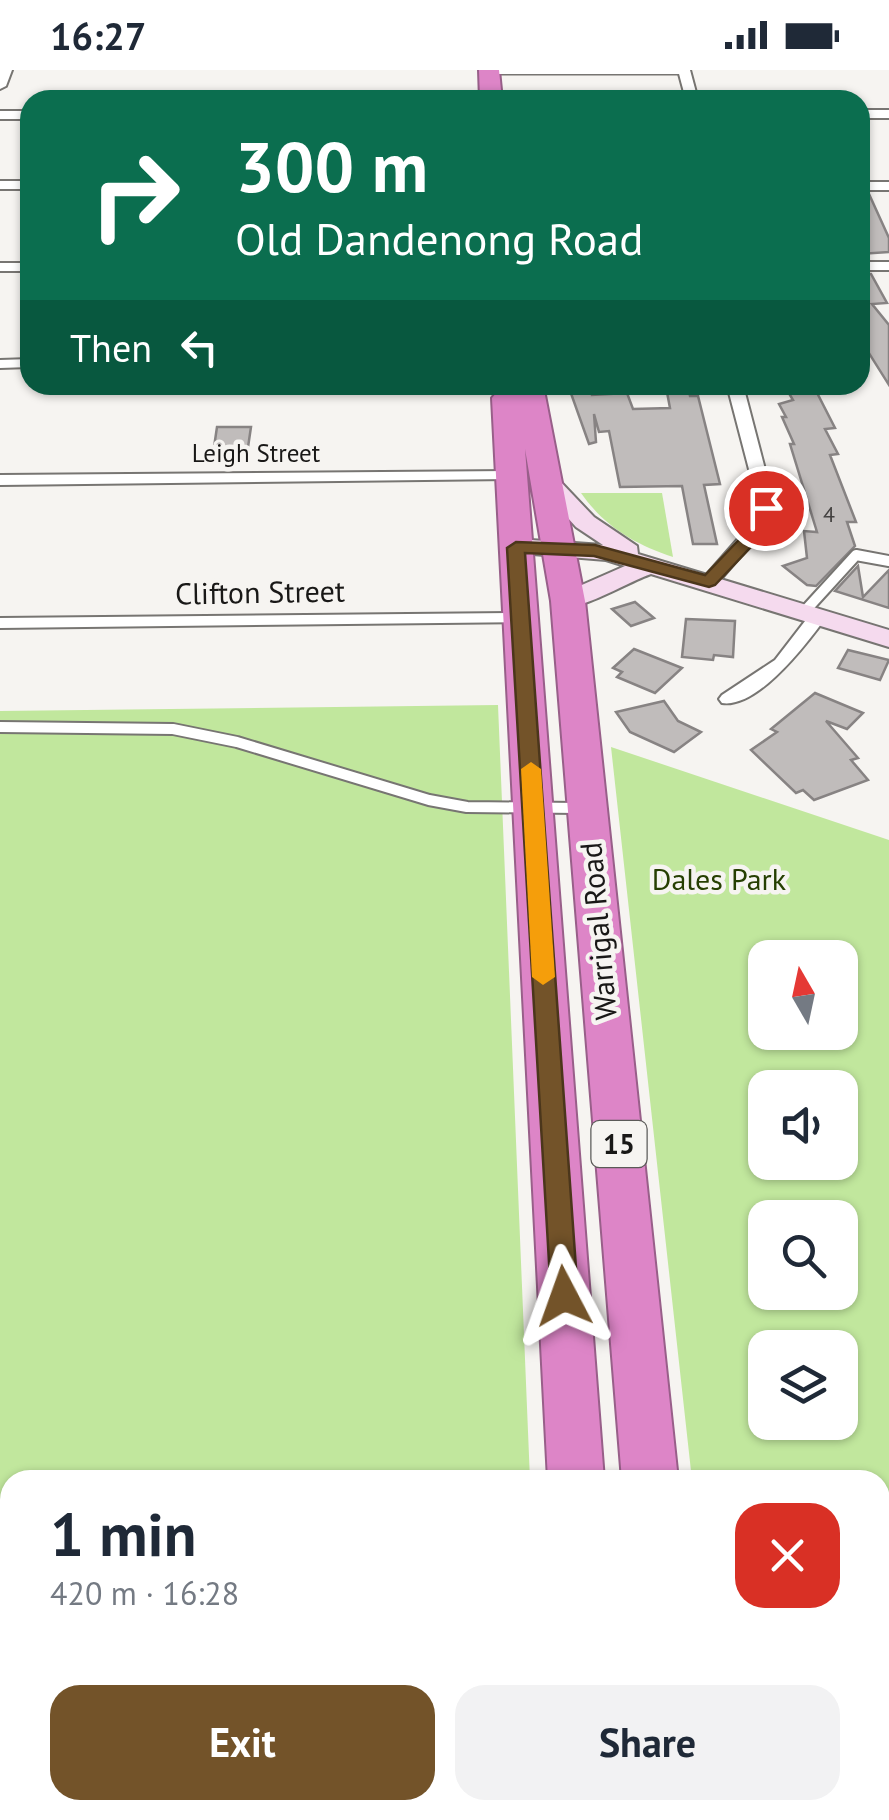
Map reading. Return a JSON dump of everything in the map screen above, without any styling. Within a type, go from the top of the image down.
[{"type":"highway","name":"Warrigal Road","points":[[507,395],[575,1470]]},
{"type":"highway","name":"Warrigal Road","points":[[531,395],[568,601],[649,1470]]},
{"type":"main road","points":[[548,482],[582,519],[649,564]]},
{"type":"main road","points":[[516,548],[561,547],[649,564],[889,639]]},
{"type":"main road","points":[[568,601],[649,564]]},
{"type":"street","points":[[0,86],[6,70]]},
{"type":"street","points":[[709,582],[765,518],[765,500],[737,395]]},
{"type":"street","name":"Leigh Street","points":[[0,480],[512,476]]},
{"type":"street","points":[[729,699],[782,664],[811,614]]},
{"type":"street","name":"Clifton Street","points":[[0,624],[521,618]]},
{"type":"lane","points":[[490,71],[684,70]]},
{"type":"lane","points":[[811,614],[856,555],[889,561]]},
{"type":"lane","points":[[0,727],[173,730],[237,742],[429,800],[467,807],[588,808]]},
{"type":"green space","points":[[581,493],[662,493],[673,557],[621,533]]},
{"type":"green space","points":[[498,705],[530,1470],[0,1470],[0,711]]},
{"type":"green space","name":"Dales Park","points":[[611,747],[889,840],[889,1470],[691,1470]]},
{"type":"building","points":[[870,196],[889,238],[889,252],[870,253]]},
{"type":"building","points":[[870,274],[887,303],[872,304],[889,325],[889,385],[870,355]]},
{"type":"building","points":[[572,395],[628,395],[633,409],[670,408],[668,395],[698,396],[720,484],[704,485],[717,544],[693,544],[682,486],[620,487],[609,431],[599,432],[594,414],[596,442],[589,444]]},
{"type":"building","points":[[790,395],[818,395],[835,428],[825,429],[838,454],[830,455],[856,522],[847,522],[855,546],[816,586],[807,585],[783,566],[807,558],[804,531],[817,532],[790,444],[794,444],[782,417],[786,417],[779,404],[793,400]]},
{"type":"building","points":[[217,427],[251,427],[247,454],[213,454]]},
{"type":"building","points":[[858,566],[863,597],[889,570],[889,608],[835,591]]},
{"type":"building","points":[[635,602],[654,618],[631,626],[612,609]]},
{"type":"building","points":[[686,619],[735,621],[733,657],[682,657]]},
{"type":"building","points":[[634,649],[682,668],[655,693],[617,677],[622,672],[613,668]]},
{"type":"building","points":[[848,650],[889,660],[880,680],[838,668]]},
{"type":"building","points":[[815,693],[863,713],[847,729],[826,721],[858,758],[851,760],[868,780],[814,800],[803,790],[796,793],[751,750],[777,732],[771,729]]},
{"type":"building","points":[[664,701],[678,721],[701,732],[674,752],[630,732],[616,712]]},
{"type":"slow traffic","points":[[531,769],[543,977]]},
{"type":"route","points":[[564,1296],[516,548],[595,550],[709,582],[761,526],[766,508]]}]
